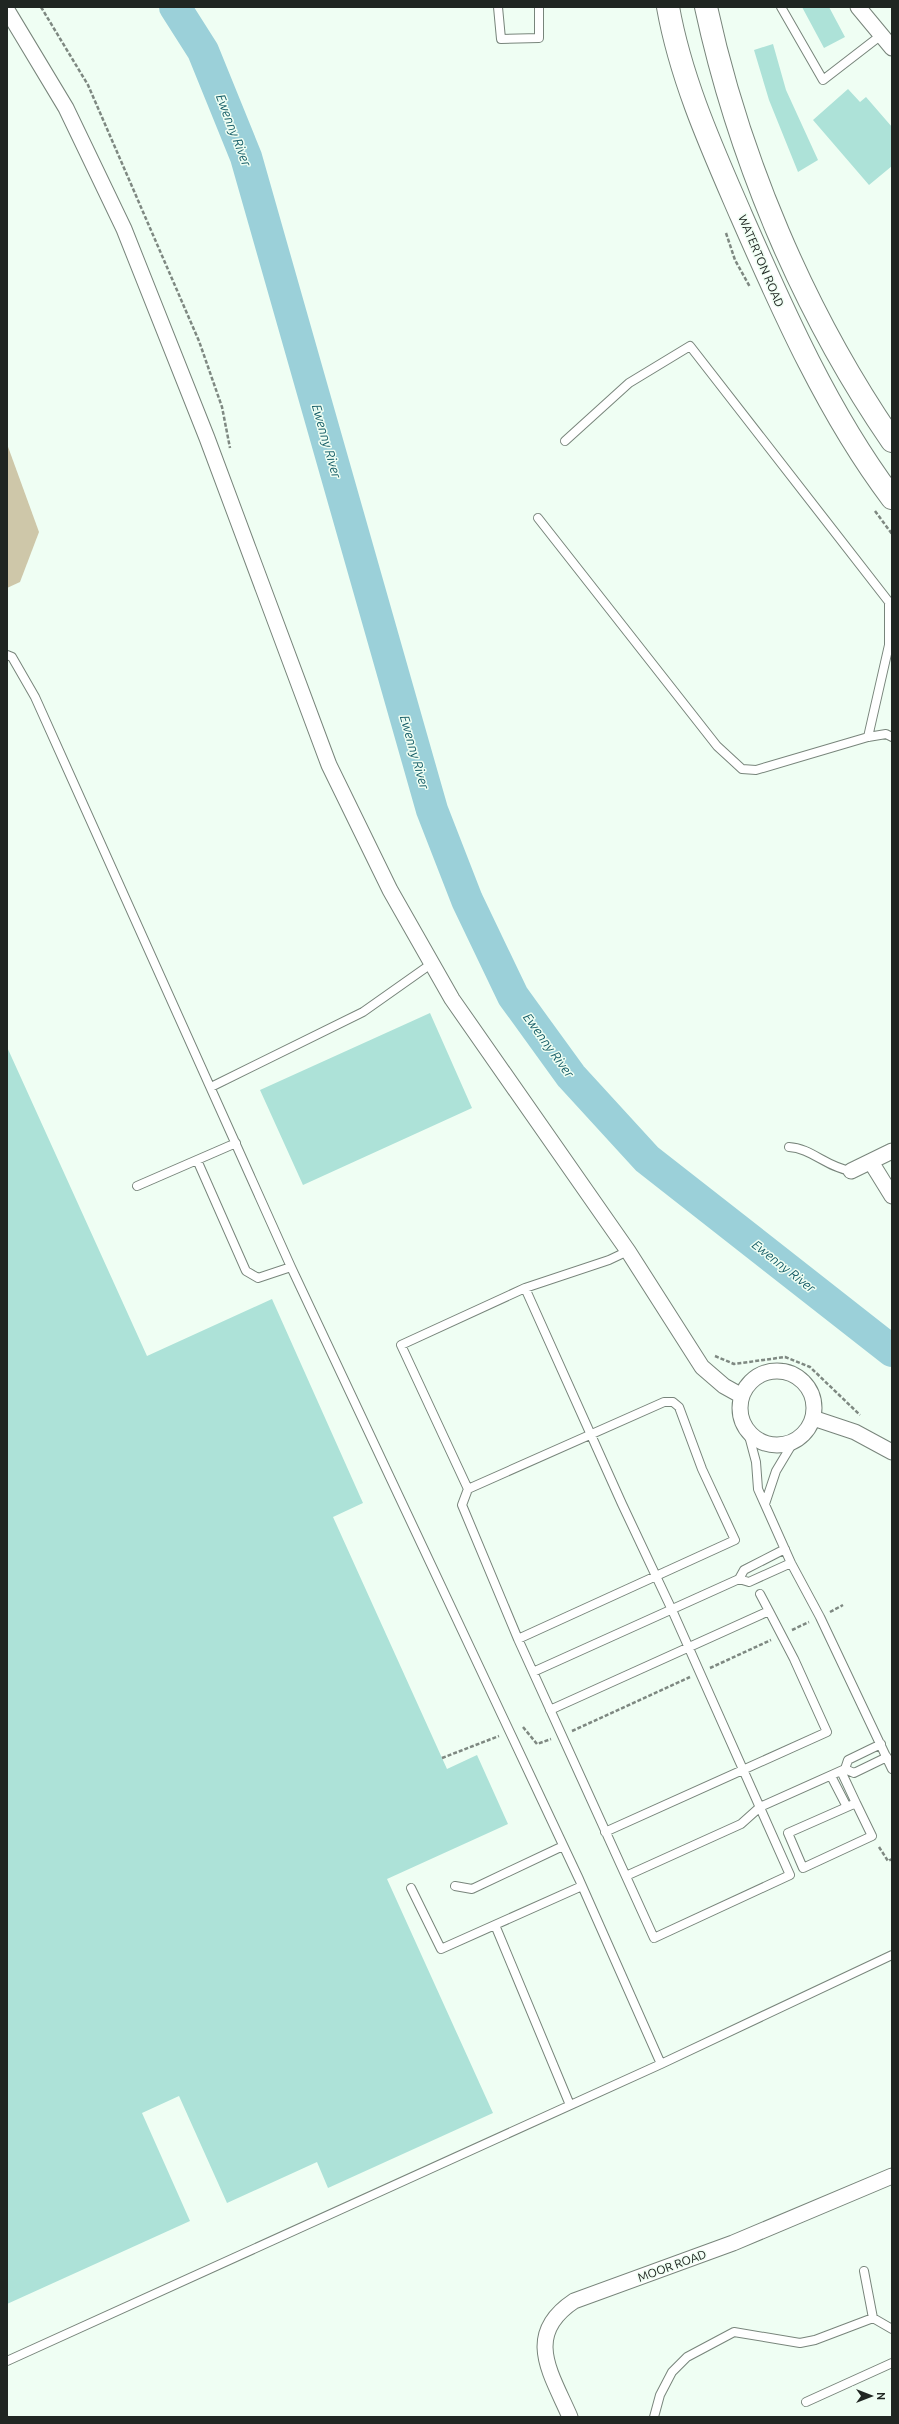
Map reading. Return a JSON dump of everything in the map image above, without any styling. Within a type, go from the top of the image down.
[{"type":"main road","name":"WATERTON ROAD","points":[[668,7],[685,74],[699,119],[782,310],[831,404],[892,498]]},
{"type":"main road","points":[[706,7],[716,53],[754,171],[802,285],[860,395],[892,442]]},
{"type":"street","points":[[858,7],[880,36],[892,48]]},
{"type":"street","points":[[7,10],[66,108],[124,228],[207,438],[328,765],[390,890],[431,964],[526,1107],[628,1251],[702,1367],[724,1386],[742,1396]]},
{"type":"street","points":[[851,1171],[892,1151]]},
{"type":"street","points":[[871,1162],[892,1196]]},
{"type":"street","points":[[765,1373],[788,1373],[798,1378],[811,1396],[814,1407],[812,1418],[803,1435],[794,1441],[782,1445],[770,1445],[758,1440],[748,1432],[742,1421],[740,1408],[742,1396],[747,1386],[765,1373]]},
{"type":"street","points":[[812,1418],[854,1432],[892,1452]]},
{"type":"street","name":"MOOR ROAD","points":[[570,2417],[551,2375],[544,2347],[545,2336],[560,2311],[574,2301],[733,2243],[892,2176]]},
{"type":"lane","points":[[498,7],[501,38],[539,38],[539,7]]},
{"type":"lane","points":[[781,7],[823,80],[880,36]]},
{"type":"lane","points":[[565,441],[629,383],[690,346],[889,602],[889,645],[868,738]]},
{"type":"lane","points":[[538,518],[717,746],[742,769],[756,770],[868,738],[886,734],[892,736]]},
{"type":"lane","points":[[7,655],[12,657],[35,697],[291,1267],[582,1886],[661,2064]]},
{"type":"lane","points":[[211,1087],[364,1012],[431,964]]},
{"type":"lane","points":[[137,1186],[236,1143]]},
{"type":"lane","points":[[789,1147],[802,1148],[815,1158],[836,1168],[851,1171]]},
{"type":"lane","points":[[197,1160],[246,1271],[258,1278],[291,1267]]},
{"type":"lane","points":[[525,1288],[672,1610],[790,1875],[654,1938],[518,1639],[462,1505],[468,1489],[401,1345],[525,1288],[609,1260],[628,1251]]},
{"type":"lane","points":[[468,1489],[664,1402],[672,1402],[679,1407],[702,1469],[735,1540],[655,1575],[518,1639]]},
{"type":"lane","points":[[748,1432],[756,1462],[758,1489],[791,1563],[820,1617],[892,1769]]},
{"type":"lane","points":[[765,1504],[776,1471],[794,1441]]},
{"type":"lane","points":[[533,1672],[739,1579],[744,1570],[785,1549]]},
{"type":"lane","points":[[739,1579],[749,1582],[791,1563]]},
{"type":"lane","points":[[605,1832],[827,1732],[782,1635],[760,1594]]},
{"type":"lane","points":[[550,1710],[768,1611]]},
{"type":"lane","points":[[626,1876],[741,1824],[760,1807],[843,1770],[848,1760],[881,1744]]},
{"type":"lane","points":[[843,1770],[854,1773],[886,1757]]},
{"type":"lane","points":[[843,1770],[856,1803],[872,1836],[803,1868],[788,1833],[856,1803]]},
{"type":"lane","points":[[831,1776],[847,1807]]},
{"type":"lane","points":[[455,1886],[472,1889],[563,1846]]},
{"type":"lane","points":[[411,1888],[441,1949],[582,1886]]},
{"type":"lane","points":[[495,1925],[570,2105]]},
{"type":"lane","points":[[7,2361],[661,2064],[892,1955]]},
{"type":"lane","points":[[864,2272],[873,2318],[892,2329]]},
{"type":"lane","points":[[654,2417],[660,2395],[672,2372],[687,2357],[734,2332],[800,2342],[815,2340],[873,2318]]},
{"type":"lane","points":[[806,2402],[892,2363]]},
{"type":"path","points":[[41,7],[88,84],[199,341],[222,408],[231,454]]},
{"type":"path","points":[[710,1350],[715,1356],[734,1364],[785,1356],[810,1367],[862,1416]]},
{"type":"path","points":[[442,1758],[510,1732],[520,1724],[537,1744],[562,1735],[782,1635],[843,1605]]},
{"type":"path","points":[[872,1836],[888,1860],[892,1859]]},
{"type":"shaded area","points":[[7,444],[39,532],[20,582],[7,588]]},
{"type":"building","points":[[802,7],[829,7],[845,37],[824,48]]},
{"type":"building","points":[[773,44],[786,90],[818,160],[798,172],[769,100],[754,50]]},
{"type":"building","points":[[848,89],[860,102],[866,97],[892,127],[892,166],[869,185],[813,120]]},
{"type":"building","points":[[430,1013],[472,1108],[303,1185],[260,1090]]},
{"type":"building","points":[[7,1047],[147,1356],[272,1299],[363,1503],[333,1517],[447,1769],[477,1755],[508,1824],[387,1879],[493,2113],[328,2188],[317,2162],[227,2203],[179,2096],[142,2113],[190,2221],[7,2304]]},
{"type":"waterway","name":"Ewenny River","points":[[175,7],[203,51],[246,157],[432,810],[467,900],[513,996],[571,1076],[647,1159],[892,1351]]}]
